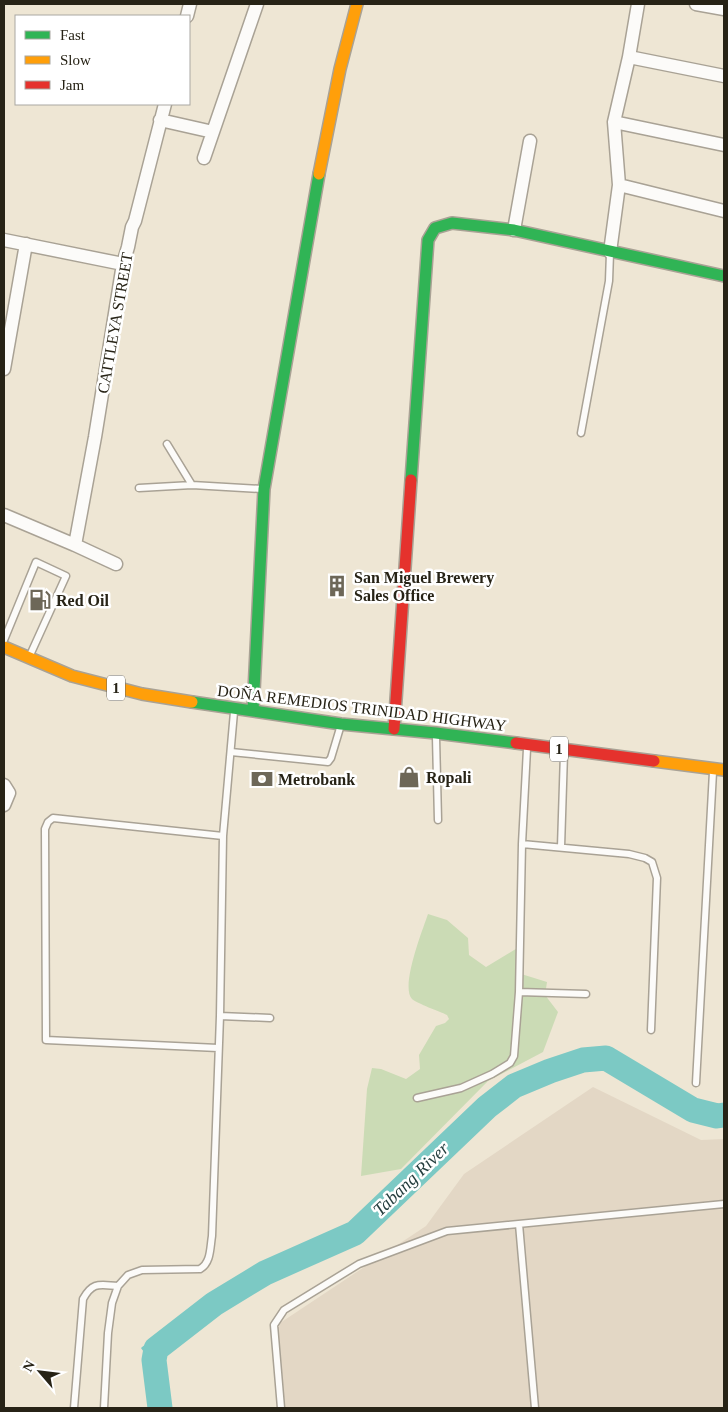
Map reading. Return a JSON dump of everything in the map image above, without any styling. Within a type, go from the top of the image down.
[{"type":"main road","points":[[254,711],[264,489],[315,193],[340,69],[357,4]]},
{"type":"main road","points":[[394,729],[428,240],[435,228],[452,223],[514,230],[724,276]]},
{"type":"main road","name":"DOÑA REMEDIOS TRINIDAD HIGHWAY","points":[[4,647],[72,676],[133,692],[341,724],[436,733],[718,769]]},
{"type":"street","points":[[204,158],[257,4]]},
{"type":"street","points":[[610,252],[619,185],[614,122],[629,57],[638,4]]},
{"type":"street","points":[[696,4],[724,9]]},
{"type":"street","points":[[629,57],[724,76]]},
{"type":"street","name":"CATTLEYA STREET","points":[[75,545],[95,437],[123,264],[165,105]]},
{"type":"street","points":[[160,120],[213,132]]},
{"type":"street","points":[[614,122],[724,145]]},
{"type":"street","points":[[514,230],[530,141]]},
{"type":"street","points":[[619,185],[724,211]]},
{"type":"street","points":[[4,240],[123,264]]},
{"type":"street","points":[[4,369],[26,244]]},
{"type":"street","points":[[4,515],[116,564]]},
{"type":"street","points":[[4,785],[9,793],[4,805]]},
{"type":"lane","points":[[581,433],[608,281],[610,252]]},
{"type":"lane","points":[[167,444],[192,485]]},
{"type":"lane","points":[[139,488],[192,485],[264,489]]},
{"type":"lane","points":[[4,640],[36,562],[66,576],[29,658]]},
{"type":"lane","points":[[104,1408],[108,1333],[112,1302],[118,1286],[128,1275],[142,1270],[200,1269],[208,1261],[212,1236],[220,1016],[223,836],[234,708]]},
{"type":"lane","points":[[231,752],[328,762],[331,758],[341,724]]},
{"type":"lane","points":[[436,733],[438,820]]},
{"type":"lane","points":[[417,1098],[461,1088],[492,1074],[510,1063],[514,1056],[519,992],[522,844],[527,745]]},
{"type":"lane","points":[[561,847],[564,750]]},
{"type":"lane","points":[[696,1083],[718,769]]},
{"type":"lane","points":[[218,1048],[46,1040],[45,829],[48,822],[53,818],[223,836]]},
{"type":"lane","points":[[522,844],[629,854],[652,862],[657,878],[651,1030]]},
{"type":"lane","points":[[519,992],[586,994]]},
{"type":"lane","points":[[220,1016],[270,1018]]},
{"type":"lane","points":[[281,1408],[274,1325],[284,1310],[358,1264],[447,1231],[724,1204]]},
{"type":"lane","points":[[519,1224],[535,1408]]},
{"type":"lane","points":[[74,1408],[83,1299],[88,1290],[95,1285],[118,1286]]},
{"type":"shaded area","points":[[593,1087],[701,1140],[724,1139],[724,1408],[285,1408],[277,1325],[426,1226],[464,1174]]},
{"type":"green space","points":[[428,914],[447,920],[468,938],[469,955],[486,967],[519,947],[518,973],[547,982],[545,995],[558,1012],[543,1052],[488,1081],[401,1169],[361,1176],[367,1089],[372,1068],[381,1069],[406,1079],[420,1069],[419,1055],[436,1026],[445,1023],[449,1019],[447,1015],[415,1001],[409,993],[410,971]]},
{"type":"water","points":[[175,1325],[179,1326],[173,1330],[173,1334],[169,1335],[170,1337],[163,1340],[156,1347],[154,1357],[157,1360],[163,1388],[159,1408],[156,1408],[152,1389],[154,1387],[145,1360],[146,1355],[141,1348],[159,1332],[169,1331]]},
{"type":"waterway","name":"Tabang River","points":[[160,1408],[154,1360],[156,1349],[214,1304],[265,1273],[355,1233],[487,1107],[514,1086],[583,1060],[606,1058],[693,1110],[717,1116],[724,1115]]},
{"type":"traffic: fast","points":[[253,711],[264,489],[319,174]]},
{"type":"traffic: fast","points":[[411,480],[428,240],[435,228],[452,223],[514,230],[724,276]]},
{"type":"traffic: fast","points":[[192,702],[341,724],[516,743]]},
{"type":"traffic: slow","points":[[319,174],[340,69],[357,4]]},
{"type":"traffic: slow","points":[[4,647],[72,676],[142,694],[192,702]]},
{"type":"traffic: slow","points":[[654,761],[724,770]]},
{"type":"traffic: jam","points":[[394,729],[411,480]]},
{"type":"traffic: jam","points":[[516,743],[654,761]]},
{"type":"place","name":"San Miguel Brewery Sales Office","points":[[337,586]]},
{"type":"place","name":"Red Oil","points":[[40,600]]},
{"type":"place","name":"Ropali","points":[[409,777]]},
{"type":"place","name":"Metrobank","points":[[262,779]]}]
